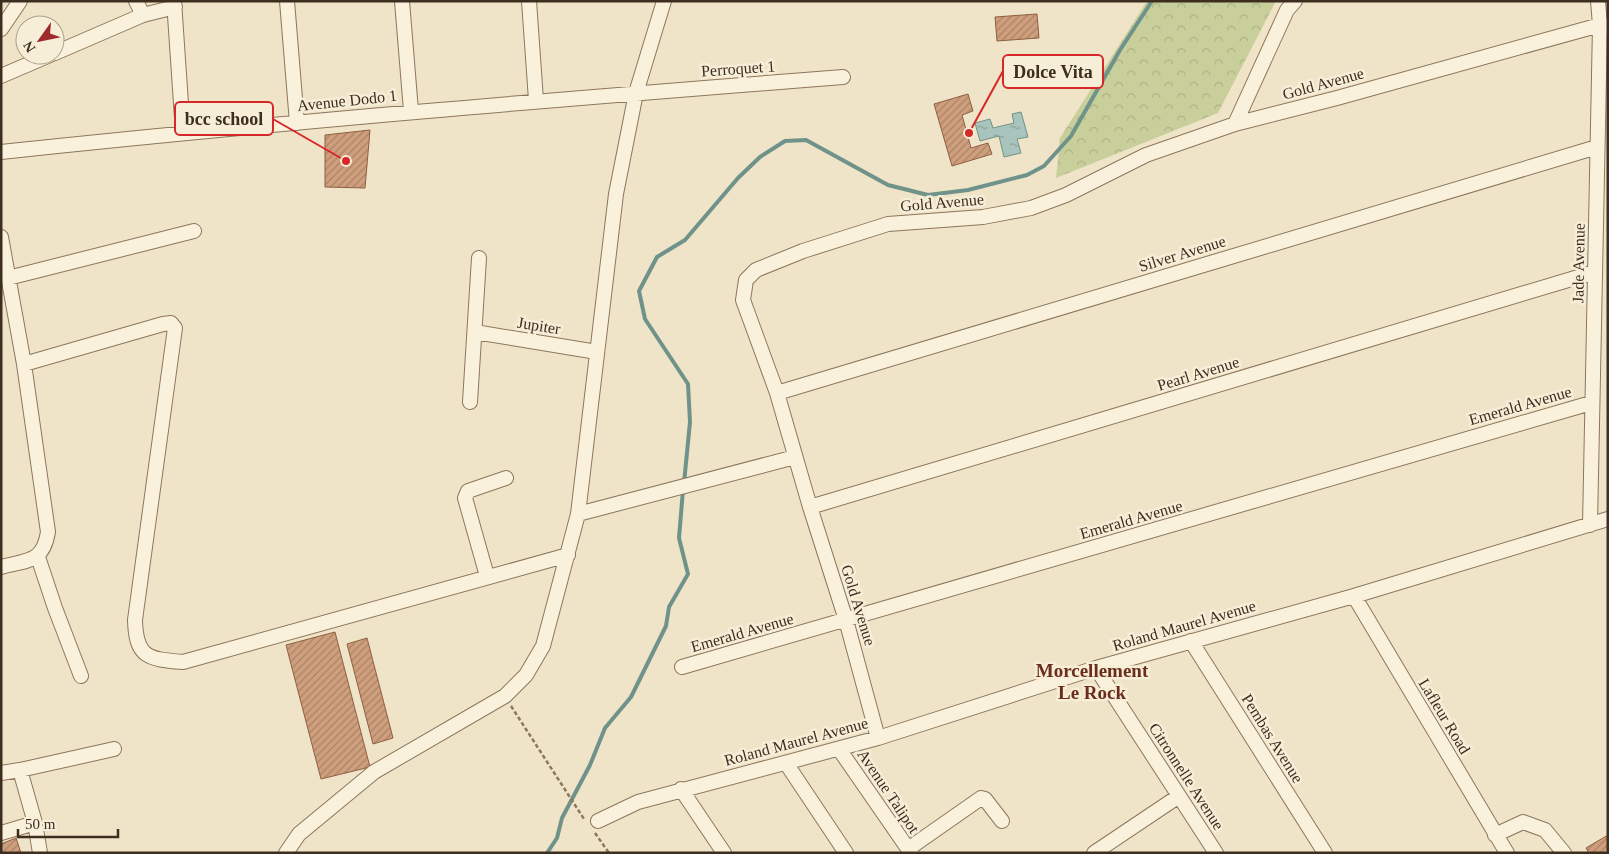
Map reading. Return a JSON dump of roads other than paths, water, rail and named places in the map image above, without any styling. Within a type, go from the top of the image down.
[{"type":"street","points":[[1,29],[20,1]]},
{"type":"street","points":[[136,1],[143,15]]},
{"type":"street","points":[[287,1],[297,123]]},
{"type":"street","points":[[402,1],[411,112]]},
{"type":"street","points":[[529,1],[536,100]]},
{"type":"street","points":[[286,853],[299,834],[374,772],[505,696],[526,675],[543,646],[578,514],[616,194],[636,93],[664,1]]},
{"type":"street","points":[[1235,124],[1287,10],[1295,1]]},
{"type":"street","name":"Jade Avenue","points":[[1590,525],[1597,147],[1604,26],[1598,1]]},
{"type":"street","points":[[65,49],[143,15],[174,4],[183,133]]},
{"type":"street","name":"Gold Avenue","points":[[878,738],[846,620],[810,507],[777,393],[742,300],[746,280],[756,270],[803,251],[888,224],[983,217],[1031,208],[1066,195],[1146,155],[1235,124],[1604,26]]},
{"type":"street","points":[[1,76],[27,65]]},
{"type":"street","name":"Perroquet 1","points":[[636,93],[843,77]]},
{"type":"street","name":"Avenue Dodo 1","points":[[1,152],[536,100],[636,93]]},
{"type":"street","name":"Silver Avenue","points":[[777,393],[1597,147]]},
{"type":"street","points":[[8,278],[194,231]]},
{"type":"street","points":[[1,237],[24,364],[48,532],[46,547],[38,557],[1,566]]},
{"type":"street","points":[[470,402],[479,258]]},
{"type":"street","name":"Pearl Avenue","points":[[810,507],[1595,272]]},
{"type":"street","points":[[24,364],[163,324],[171,323],[176,328],[135,620],[136,642],[146,654],[160,660],[183,662],[568,555]]},
{"type":"street","name":"Jupiter","points":[[475,332],[597,352]]},
{"type":"street","name":"Emerald Avenue","points":[[682,667],[1591,403]]},
{"type":"street","points":[[578,514],[795,457]]},
{"type":"street","points":[[487,576],[465,498],[468,491],[506,478]]},
{"type":"street","name":"Roland Maurel Avenue","points":[[598,820],[638,802],[681,789],[878,738],[1096,668],[1354,596],[1608,519]]},
{"type":"street","points":[[38,557],[55,608],[82,676]]},
{"type":"street","name":"Lafleur Road","points":[[1354,596],[1507,853]]},
{"type":"street","name":"Pembas Avenue","points":[[1191,642],[1325,853]]},
{"type":"street","name":"Citronnelle Avenue","points":[[1096,668],[1216,853]]},
{"type":"street","points":[[1,772],[20,770],[114,749]]},
{"type":"street","name":"Avenue Talipot","points":[[839,749],[909,851]]},
{"type":"street","points":[[786,762],[846,853]]},
{"type":"street","points":[[20,770],[35,822],[40,853]]},
{"type":"street","points":[[681,789],[724,853]]},
{"type":"street","points":[[1094,853],[1179,796]]},
{"type":"street","points":[[909,851],[980,798],[985,799],[1002,821]]},
{"type":"street","points":[[1,833],[35,822]]},
{"type":"street","points":[[1495,835],[1523,822],[1544,830],[1564,853]]},
{"type":"water","points":[[1021,112],[1028,137],[1017,139],[1021,153],[1004,157],[999,136],[980,141],[975,123],[990,119],[993,128],[1014,123],[1012,114]]},
{"type":"waterway","points":[[684,483],[690,422],[688,384],[645,319],[639,291],[657,257],[685,240],[738,178],[760,157],[785,141],[806,140],[888,185],[928,195],[968,190],[1027,175],[1044,166],[1071,136],[1120,50],[1152,1]]},
{"type":"waterway","points":[[547,853],[557,838],[562,818],[590,765],[605,728],[631,697],[666,626],[669,607],[688,574],[679,538],[683,490]]},
{"type":"place","name":"Dolce Vita","points":[[969,133]]},
{"type":"place","name":"bcc school","points":[[346,161]]},
{"type":"district","name":"Morcellement Le Rock","points":[[1092,681]]}]
